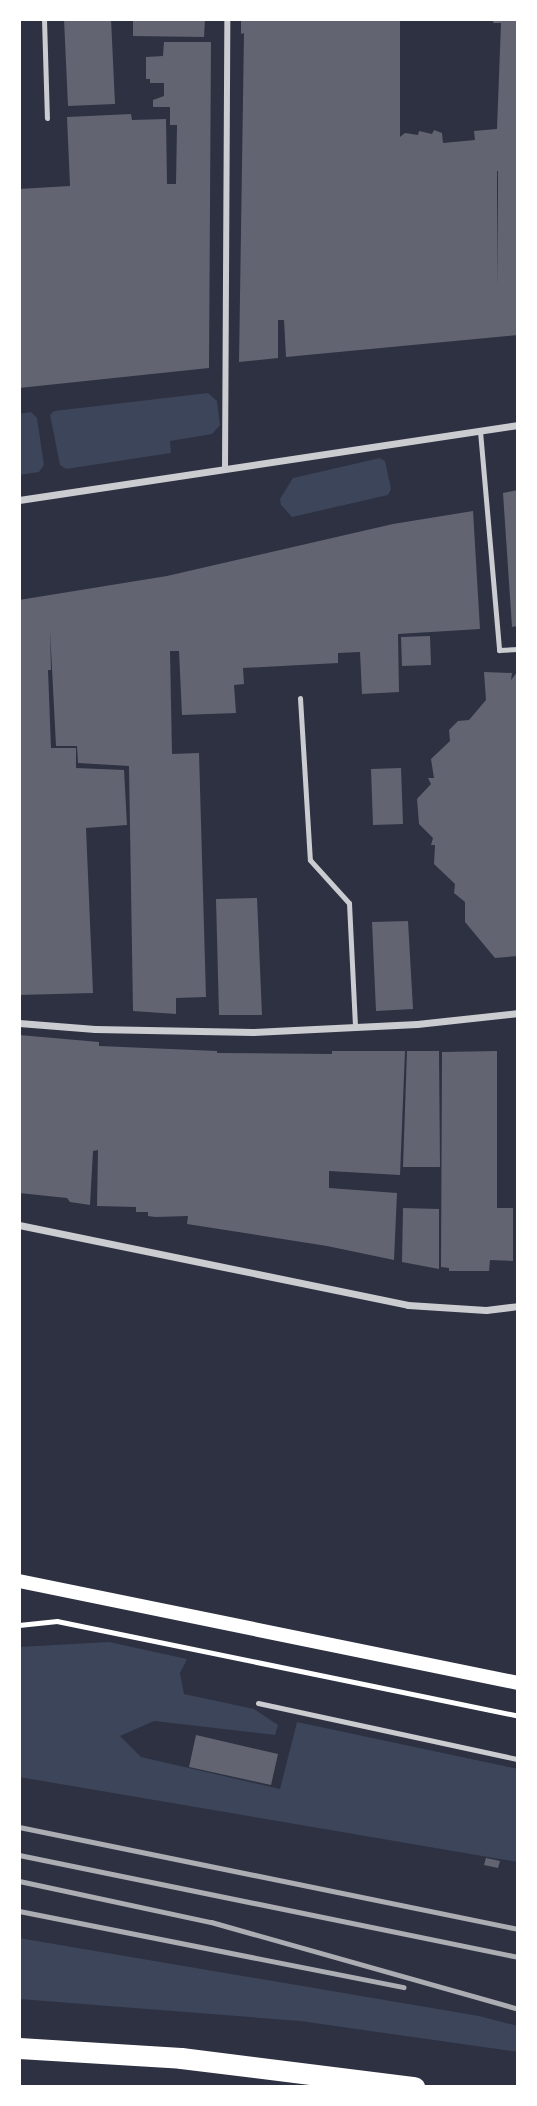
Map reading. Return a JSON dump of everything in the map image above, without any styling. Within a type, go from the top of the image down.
[{"type":"highway","points":[[19,2048],[181,2058],[414,2087]]},
{"type":"main road","points":[[19,1581],[518,1683]]},
{"type":"street","points":[[225,470],[227,19]]},
{"type":"street","points":[[19,500],[518,425]]},
{"type":"street","points":[[19,1023],[95,1029],[253,1032],[417,1024],[518,1013]]},
{"type":"street","points":[[19,1225],[408,1305],[486,1310],[518,1306]]},
{"type":"lane","points":[[44,19],[47,118]]},
{"type":"lane","points":[[480,431],[499,650],[518,649]]},
{"type":"lane","points":[[300,698],[310,860],[349,902],[355,1027]]},
{"type":"lane","points":[[258,1703],[518,1759]]},
{"type":"path","points":[[19,1625],[57,1621],[518,1716]]},
{"type":"shaded area","points":[[208,393],[217,401],[220,425],[212,434],[170,441],[171,453],[66,469],[60,465],[50,415],[54,411]]},
{"type":"shaded area","points":[[31,412],[37,418],[44,465],[39,472],[19,475],[19,414]]},
{"type":"shaded area","points":[[380,458],[385,461],[391,489],[388,495],[292,517],[281,505],[280,499],[293,478]]},
{"type":"shaded area","points":[[109,1642],[187,1659],[180,1673],[184,1694],[254,1709],[278,1725],[275,1735],[154,1721],[120,1736],[141,1757],[280,1789],[297,1722],[518,1769],[518,1862],[19,1777],[19,1647]]},
{"type":"shaded area","points":[[19,1938],[479,2016],[518,2026],[518,2052],[300,2021],[19,1999]]},
{"type":"building","points":[[64,19],[111,19],[115,104],[68,106]]},
{"type":"building","points":[[133,19],[205,19],[204,37],[133,36]]},
{"type":"building","points":[[241,19],[400,19],[400,137],[405,133],[418,135],[419,131],[432,134],[434,130],[442,133],[443,143],[475,140],[474,131],[497,129],[501,23],[494,23],[491,19],[518,19],[518,335],[286,357],[284,320],[278,320],[278,358],[239,362],[244,33],[241,34]],"holes":[[[498,171],[498,287],[497,192]]]},
{"type":"building","points":[[164,42],[211,42],[209,368],[19,388],[19,189],[70,186],[67,117],[131,114],[132,120],[166,119],[167,184],[176,184],[177,125],[170,125],[170,107],[153,107],[153,100],[164,96],[164,83],[150,83],[150,79],[146,79],[146,57],[163,56]]},
{"type":"building","points":[[518,490],[518,626],[512,627],[503,493]]},
{"type":"building","points":[[473,511],[480,629],[398,634],[399,692],[362,694],[360,652],[338,653],[338,663],[243,668],[244,684],[234,685],[236,713],[182,715],[179,651],[170,651],[172,754],[199,753],[206,997],[176,998],[176,1014],[133,1011],[129,766],[78,763],[77,746],[56,746],[50,630],[51,670],[48,670],[51,748],[76,748],[76,768],[124,770],[127,825],[86,828],[93,993],[19,995],[19,600],[167,576],[393,524]]},
{"type":"building","points":[[430,636],[431,665],[402,666],[401,637]]},
{"type":"building","points":[[518,671],[518,956],[495,958],[465,922],[465,902],[454,893],[455,884],[434,864],[435,845],[431,845],[433,838],[419,824],[417,799],[431,784],[428,778],[434,778],[431,759],[450,741],[449,730],[458,721],[469,720],[486,700],[484,672],[512,673],[511,680]]},
{"type":"building","points":[[401,768],[403,824],[373,825],[371,769]]},
{"type":"building","points":[[257,898],[262,1015],[219,1015],[216,899]]},
{"type":"building","points":[[408,921],[413,1009],[376,1011],[372,922]]},
{"type":"building","points":[[19,1035],[99,1042],[99,1046],[217,1053],[332,1054],[332,1051],[405,1051],[400,1175],[329,1171],[329,1188],[397,1193],[394,1260],[327,1246],[187,1224],[188,1216],[155,1217],[148,1216],[148,1212],[136,1212],[136,1207],[97,1206],[98,1150],[93,1151],[90,1205],[70,1202],[67,1198],[19,1193]]},
{"type":"building","points":[[407,1051],[439,1051],[440,1167],[403,1167]]},
{"type":"building","points":[[497,1051],[497,1208],[513,1208],[513,1261],[490,1260],[489,1271],[449,1271],[449,1268],[441,1267],[442,1052]]},
{"type":"building","points":[[403,1208],[439,1209],[439,1269],[402,1262]]},
{"type":"building","points":[[196,1735],[278,1754],[271,1785],[189,1767]]},
{"type":"building","points":[[486,1858],[500,1861],[498,1868],[484,1865]]},
{"type":"railway","points":[[19,1827],[518,1929]]},
{"type":"railway","points":[[19,1855],[518,1957]]},
{"type":"railway","points":[[19,1881],[211,1922],[518,2009]]},
{"type":"railway","points":[[19,1911],[404,1987]]}]
